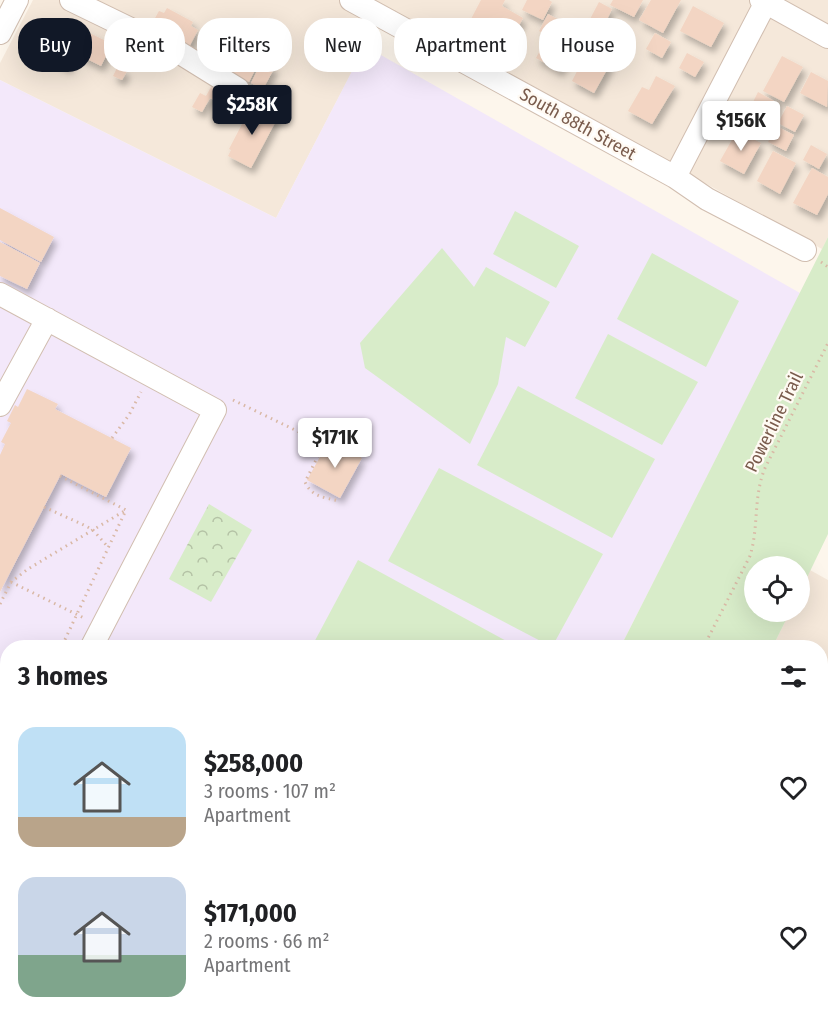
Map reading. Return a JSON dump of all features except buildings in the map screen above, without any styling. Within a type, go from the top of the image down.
[{"type":"street","points":[[0,33],[17,0]]},
{"type":"street","points":[[71,0],[180,53],[238,89]]},
{"type":"street","name":"South 88th Street","points":[[351,0],[675,177],[707,199],[805,250]]},
{"type":"street","points":[[675,177],[765,1],[828,37]]},
{"type":"street","points":[[0,294],[215,410],[95,640]]},
{"type":"street","points":[[0,405],[47,319]]},
{"type":"path","name":"Powerline Trail","points":[[707,640],[750,556],[754,541],[759,481],[828,343]]},
{"type":"path","points":[[112,438],[129,416],[150,375]]},
{"type":"path","points":[[223,395],[324,444],[305,482],[309,491],[316,496],[339,501]]},
{"type":"path","points":[[60,476],[126,510]]},
{"type":"path","points":[[44,507],[93,530],[108,547]]},
{"type":"path","points":[[0,604],[10,582],[27,569],[126,510]]},
{"type":"path","points":[[65,640],[126,510]]},
{"type":"path","points":[[10,582],[77,615]]},
{"type":"shaded area","points":[[33,0],[828,0],[828,237],[822,249],[507,72],[527,72],[527,18],[408,18],[386,6],[380,18],[304,18],[304,72],[352,72],[276,218],[0,80],[0,63],[18,29],[18,72],[92,72],[92,18],[24,18]]},
{"type":"shaded area","points":[[382,56],[394,62],[394,72],[411,72],[800,293],[624,640],[0,640],[0,80],[276,218],[352,72],[382,72]]},
{"type":"shaded area","points":[[810,570],[828,580],[828,640],[776,640],[785,622],[810,622]]},
{"type":"green space","points":[[515,211],[579,246],[556,288],[493,254]]},
{"type":"green space","points":[[828,237],[828,534],[810,571],[810,556],[744,556],[744,622],[785,622],[776,640],[624,640]]},
{"type":"green space","points":[[442,248],[474,287],[486,267],[550,302],[525,347],[506,337],[498,384],[470,444],[365,368],[360,343]]},
{"type":"green space","points":[[652,253],[739,301],[706,367],[617,319]]},
{"type":"green space","points":[[608,334],[698,382],[662,445],[575,398]]},
{"type":"green space","points":[[518,386],[655,459],[612,538],[477,465]]},
{"type":"green space","points":[[439,468],[603,554],[556,640],[539,640],[388,561]]},
{"type":"green space","points":[[209,504],[252,530],[211,602],[169,579]]},
{"type":"green space","points":[[358,560],[504,640],[315,640]]}]
